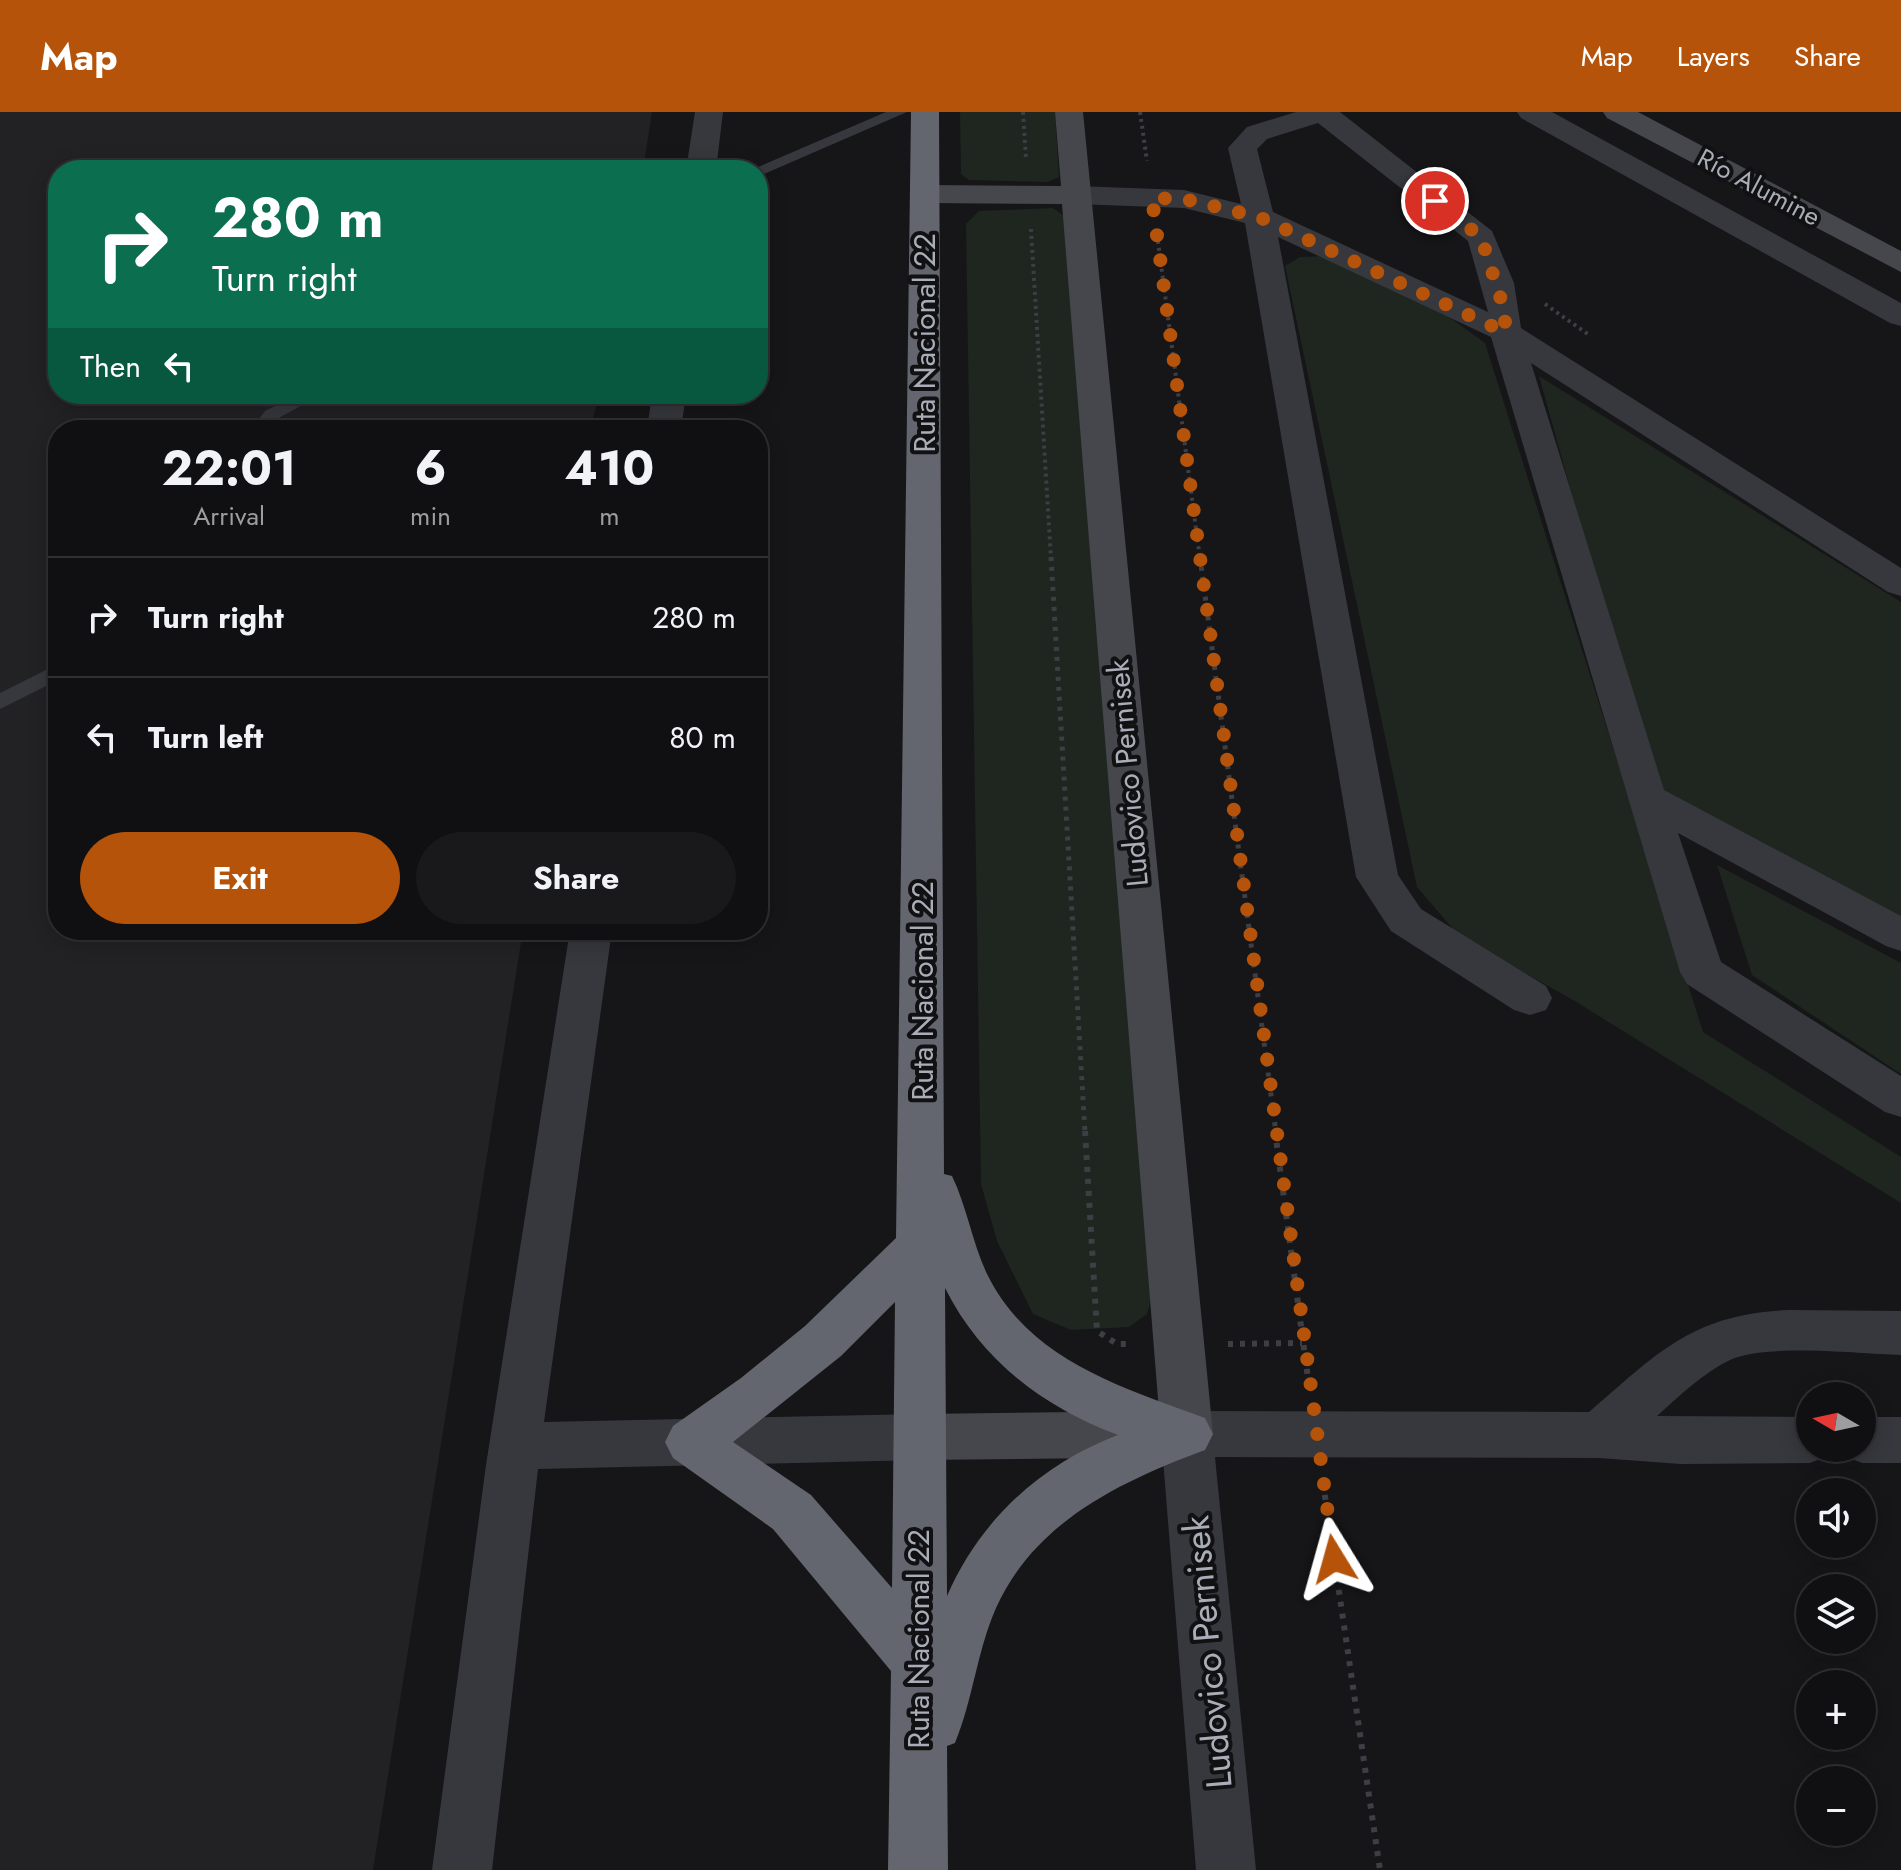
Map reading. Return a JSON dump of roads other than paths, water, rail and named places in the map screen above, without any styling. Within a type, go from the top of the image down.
[{"type":"highway","name":"Ruta Nacional 22","points":[[918,1870],[925,112]]},
{"type":"highway","points":[[922,1145],[955,1254],[971,1289],[993,1323],[1039,1366],[1101,1404],[1146,1423],[1187,1434]]},
{"type":"highway","points":[[919,1662],[792,1512],[691,1442],[759,1394],[823,1341],[922,1244]]},
{"type":"highway","points":[[919,1791],[957,1642],[974,1597],[998,1556],[1028,1522],[1082,1478],[1125,1455],[1187,1434]]},
{"type":"street","points":[[702,160],[709,112]]},
{"type":"street","name":"Ludovico Pernisek","points":[[1069,112],[1226,1870]]},
{"type":"street","points":[[1530,998],[1406,920],[1377,877],[1259,217],[1242,148],[1257,133],[1323,112],[1481,237],[1505,312],[1505,332],[1702,972],[1901,1099]]},
{"type":"street","points":[[1531,112],[1901,316]]},
{"type":"street","name":"Río Alumine","points":[[1617,112],[1901,263]]},
{"type":"street","points":[[926,194],[1184,199],[1259,217],[1505,332],[1901,584]]},
{"type":"street","points":[[1646,798],[1901,935]]},
{"type":"street","points":[[462,1870],[515,1446],[590,940]]},
{"type":"street","points":[[1599,1435],[1698,1354],[1726,1338],[1763,1334],[1901,1333]]},
{"type":"street","points":[[515,1446],[1187,1434],[1599,1435],[1671,1441],[1796,1440]]},
{"type":"street","points":[[1876,1440],[1901,1440]]},
{"type":"lane","points":[[768,167],[899,112]]},
{"type":"lane","points":[[267,420],[293,404]]},
{"type":"lane","points":[[0,702],[48,676]]}]
